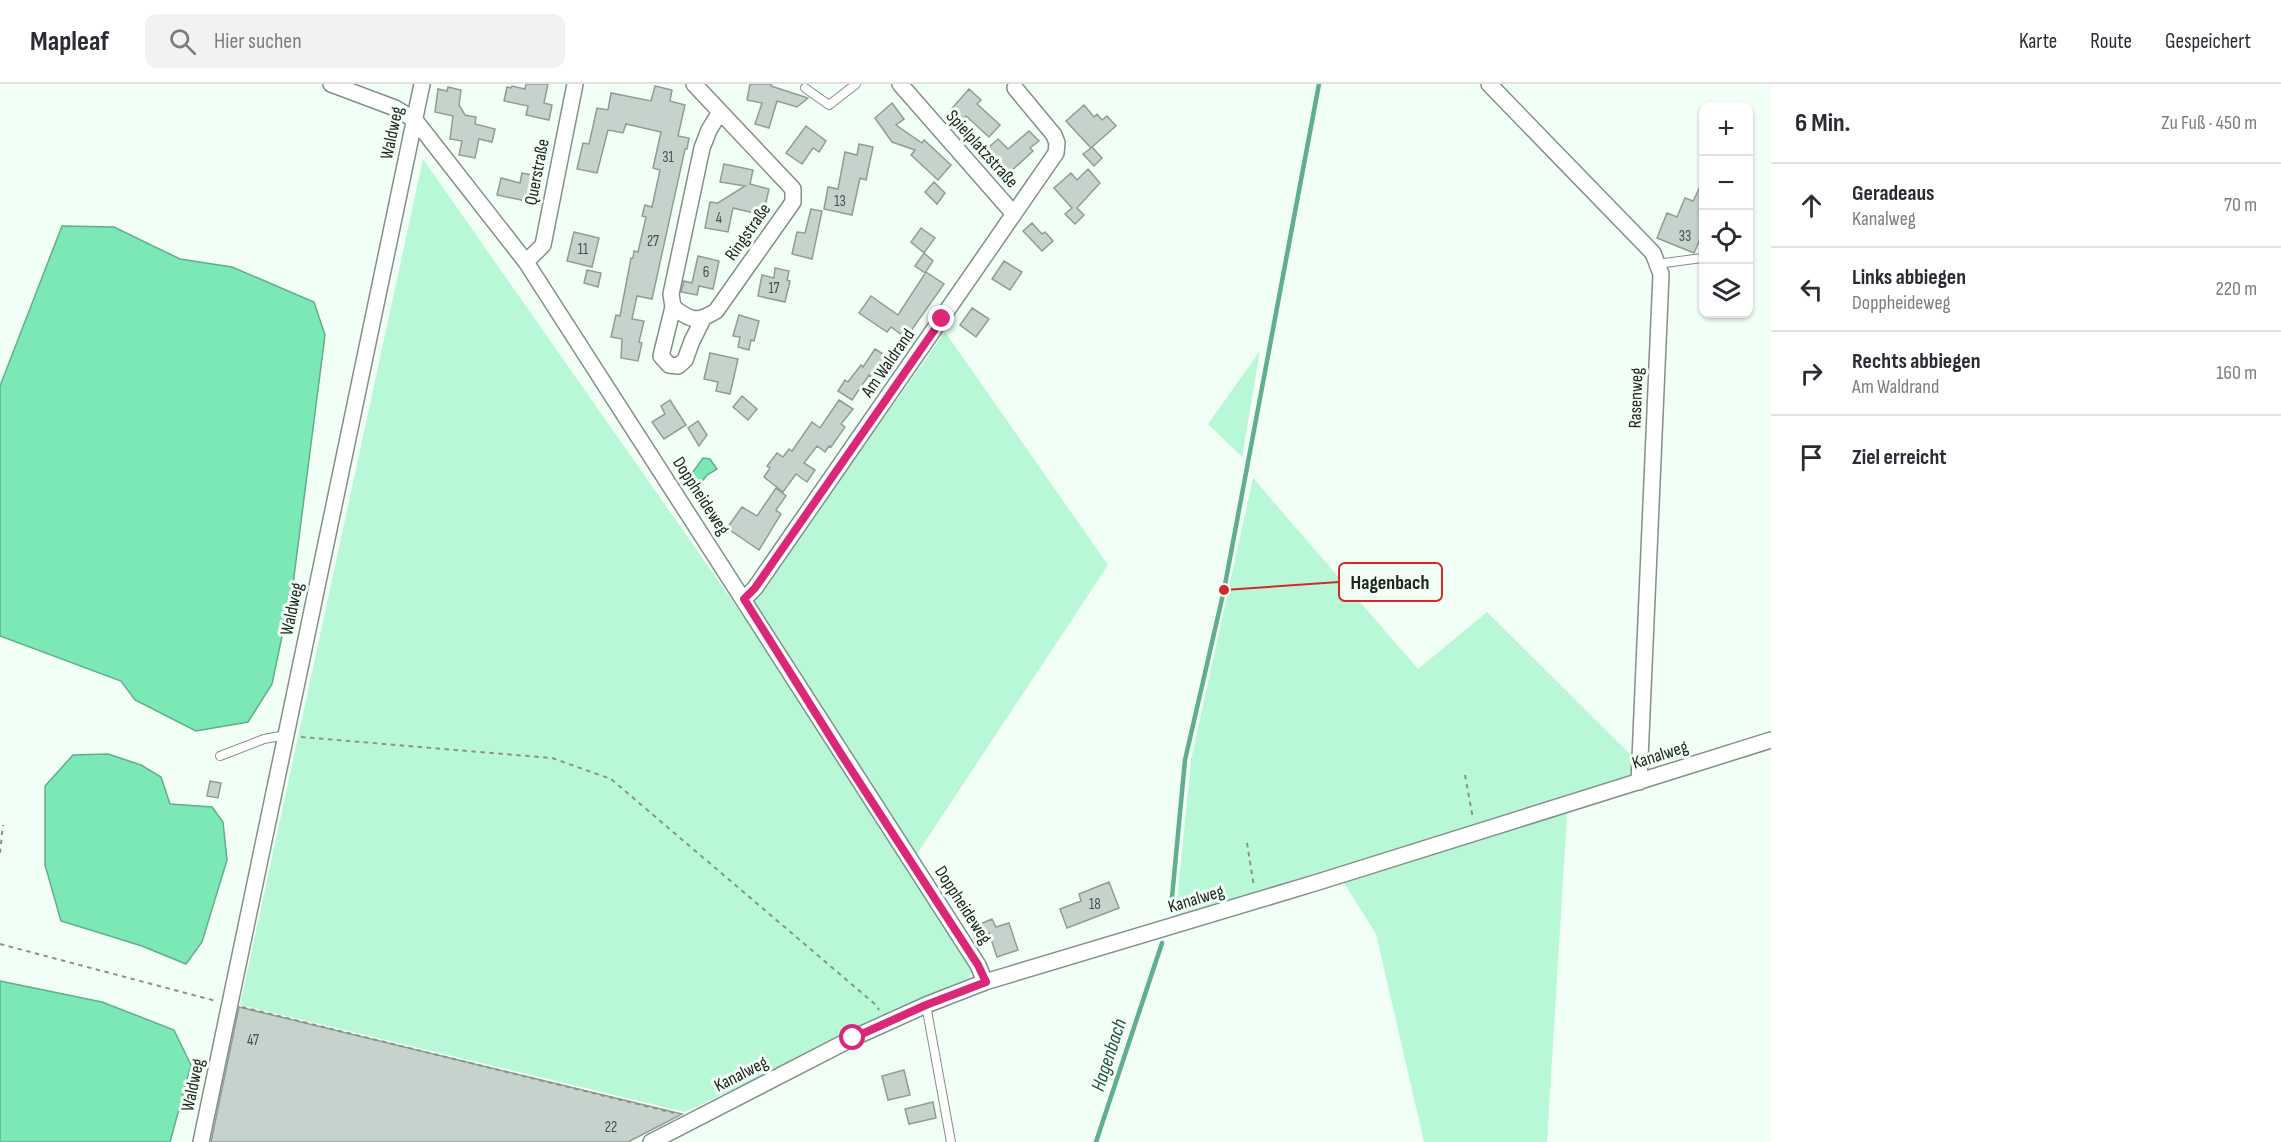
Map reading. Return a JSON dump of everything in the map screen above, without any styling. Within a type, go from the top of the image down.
[{"type":"street","name":"Doppheideweg","points":[[331,84],[395,108],[414,120],[526,262],[978,965],[986,982]]},
{"type":"street","name":"Waldweg","points":[[201,1142],[422,84]]},
{"type":"street","name":"Querstraße","points":[[526,262],[543,245],[575,84]]},
{"type":"street","name":"Ringstraße","points":[[694,84],[793,189],[793,202],[717,311],[703,319],[685,360],[678,366],[669,365],[661,356],[673,308],[671,294],[702,148],[720,112]]},
{"type":"street","name":"Spielplatzstraße","points":[[900,84],[1013,213]]},
{"type":"street","name":"Rasenweg","points":[[1489,84],[1653,253],[1661,274],[1639,782]]},
{"type":"street","name":"Am Waldrand","points":[[744,599],[755,588],[1056,153],[1057,143],[1054,135],[1016,88]]},
{"type":"street","points":[[673,308],[686,318],[703,319]]},
{"type":"street","name":"Kanalweg","points":[[651,1142],[887,1023],[986,982],[1256,901],[1771,740]]},
{"type":"lane","points":[[805,88],[829,105],[856,84]]},
{"type":"lane","points":[[1657,264],[1699,258]]},
{"type":"lane","points":[[220,756],[264,738],[286,735]]},
{"type":"lane","points":[[926,1005],[951,1142]]},
{"type":"path","points":[[286,735],[552,758],[611,779],[876,1005],[887,1023]]},
{"type":"path","points":[[1465,776],[1476,833]]},
{"type":"path","points":[[0,853],[3,825]]},
{"type":"path","points":[[1247,843],[1256,901]]},
{"type":"path","points":[[0,944],[230,1004],[674,1113]]},
{"type":"shaded area","points":[[423,159],[743,616],[945,332],[1108,565],[907,869],[972,970],[968,979],[685,1112],[240,1005]]},
{"type":"shaded area","points":[[62,226],[114,227],[180,259],[232,267],[314,302],[325,335],[293,584],[272,684],[248,722],[196,731],[135,700],[121,681],[0,636],[0,386]]},
{"type":"shaded area","points":[[1260,351],[1242,457],[1208,424]]},
{"type":"shaded area","points":[[703,458],[710,459],[717,469],[707,475],[700,484],[694,484],[689,480],[690,476]]},
{"type":"shaded area","points":[[1253,478],[1418,669],[1487,612],[1633,757],[1632,780],[1570,797],[1547,1142],[1424,1142],[1376,934],[1336,870],[1175,922],[1191,760]]},
{"type":"shaded area","points":[[108,754],[141,765],[161,777],[170,804],[212,807],[223,822],[227,860],[202,942],[186,964],[142,946],[61,921],[45,865],[45,786],[73,755]]},
{"type":"shaded area","points":[[0,981],[102,1002],[174,1030],[191,1065],[170,1142],[0,1142]]},
{"type":"building","points":[[526,84],[548,84],[544,103],[552,105],[549,120],[526,115],[528,106],[504,101],[507,87],[525,89]]},
{"type":"building","points":[[750,84],[772,84],[771,86],[808,98],[797,107],[777,101],[769,128],[755,124],[762,103],[747,100]]},
{"type":"building","points":[[655,86],[672,90],[670,101],[685,105],[678,136],[689,138],[652,299],[637,296],[632,319],[644,321],[639,342],[642,343],[638,361],[621,358],[622,339],[611,337],[616,315],[620,316],[631,258],[633,258],[634,251],[638,252],[646,217],[642,216],[645,205],[652,207],[660,170],[653,168],[661,132],[626,124],[623,133],[608,130],[597,173],[577,169],[583,143],[589,144],[597,108],[608,110],[611,93],[651,101]]},
{"type":"building","points":[[448,87],[461,90],[459,105],[465,115],[476,117],[475,124],[495,129],[492,142],[479,139],[475,158],[459,155],[462,141],[450,139],[453,116],[435,112],[438,89],[447,91]]},
{"type":"building","points":[[969,89],[981,100],[977,104],[1000,125],[989,137],[966,116],[960,124],[948,113]]},
{"type":"building","points":[[892,103],[904,119],[896,125],[922,143],[924,140],[951,165],[938,180],[911,155],[915,150],[892,142],[875,118]]},
{"type":"building","points":[[1084,105],[1094,117],[1097,114],[1102,120],[1107,116],[1116,126],[1092,147],[1102,158],[1094,166],[1083,154],[1091,148],[1066,121]]},
{"type":"building","points":[[806,126],[826,141],[819,152],[813,148],[802,164],[786,153]]},
{"type":"building","points":[[1029,131],[1039,141],[1030,148],[1033,151],[1008,174],[986,150],[998,139],[1008,149]]},
{"type":"building","points":[[859,144],[873,147],[866,180],[860,178],[852,215],[824,209],[828,187],[838,189],[845,152],[857,155]]},
{"type":"building","points":[[724,164],[753,170],[750,184],[769,189],[763,215],[733,208],[728,232],[705,228],[710,202],[718,203],[745,186],[720,182]]},
{"type":"building","points":[[1088,169],[1100,183],[1077,208],[1084,215],[1075,224],[1065,214],[1072,208],[1054,188],[1071,173],[1077,180]]},
{"type":"building","points":[[522,173],[537,176],[531,202],[497,195],[501,178],[520,183]]},
{"type":"building","points":[[934,182],[945,193],[937,204],[925,192]]},
{"type":"building","points":[[1699,189],[1699,242],[1694,253],[1657,238],[1667,213],[1677,217],[1685,198],[1693,201]]},
{"type":"building","points":[[811,209],[822,211],[812,259],[792,254],[797,232],[805,233]]},
{"type":"building","points":[[1032,223],[1042,234],[1045,232],[1053,241],[1042,251],[1023,231]]},
{"type":"building","points":[[921,228],[935,238],[924,253],[911,242]]},
{"type":"building","points":[[574,232],[599,238],[592,267],[567,261]]},
{"type":"building","points":[[924,253],[933,261],[925,273],[915,266]]},
{"type":"building","points":[[698,256],[719,261],[713,289],[699,286],[697,295],[681,292],[684,281],[692,283]]},
{"type":"building","points":[[1004,261],[1022,272],[1010,290],[992,279]]},
{"type":"building","points":[[775,268],[789,271],[787,280],[790,281],[785,302],[758,296],[762,275],[774,278]]},
{"type":"building","points":[[587,270],[601,273],[598,287],[584,283]]},
{"type":"building","points":[[926,272],[944,284],[906,338],[891,327],[887,332],[859,313],[871,296],[898,315]]},
{"type":"building","points":[[972,308],[989,319],[976,337],[960,325]]},
{"type":"building","points":[[739,315],[759,321],[749,350],[738,347],[740,337],[733,336]]},
{"type":"building","points":[[875,349],[891,359],[876,380],[869,375],[852,400],[838,391],[845,380],[848,382],[861,365],[863,367]]},
{"type":"building","points":[[710,353],[738,359],[730,394],[716,391],[718,382],[704,379]]},
{"type":"building","points":[[742,396],[757,409],[748,420],[733,407]]},
{"type":"building","points":[[670,400],[686,425],[664,439],[652,422],[665,414],[661,406]]},
{"type":"building","points":[[839,400],[853,409],[841,424],[845,427],[831,447],[829,446],[825,452],[817,446],[804,463],[815,470],[807,482],[796,474],[783,492],[764,477],[770,468],[767,466],[777,453],[783,457],[789,449],[792,451],[812,422],[820,428]]},
{"type":"building","points":[[698,421],[707,435],[699,446],[688,428]]},
{"type":"building","points":[[776,488],[786,496],[776,510],[781,514],[759,550],[727,528],[742,507],[757,516]]},
{"type":"building","points":[[210,781],[221,783],[218,798],[207,796]]},
{"type":"building","points":[[1109,882],[1119,908],[1067,928],[1060,909],[1081,901],[1079,894]]},
{"type":"building","points":[[992,919],[996,927],[1009,923],[1018,950],[997,957],[989,933],[975,939],[971,928]]},
{"type":"building","points":[[239,1007],[682,1114],[628,1142],[211,1142]]},
{"type":"building","points":[[904,1070],[910,1095],[888,1100],[882,1076]]},
{"type":"building","points":[[933,1102],[936,1118],[909,1124],[905,1109]]},
{"type":"waterway","name":"Hagenbach","points":[[1171,908],[1185,760],[1224,590],[1319,84]]},
{"type":"waterway","name":"Hagenbach","points":[[1096,1142],[1162,943]]},
{"type":"place","name":"Hagenbach","points":[[1224,590]]},
{"type":"route","points":[[853,1038],[926,1005],[986,982],[978,965],[913,862],[843,757],[744,599],[755,588],[942,319]]}]
